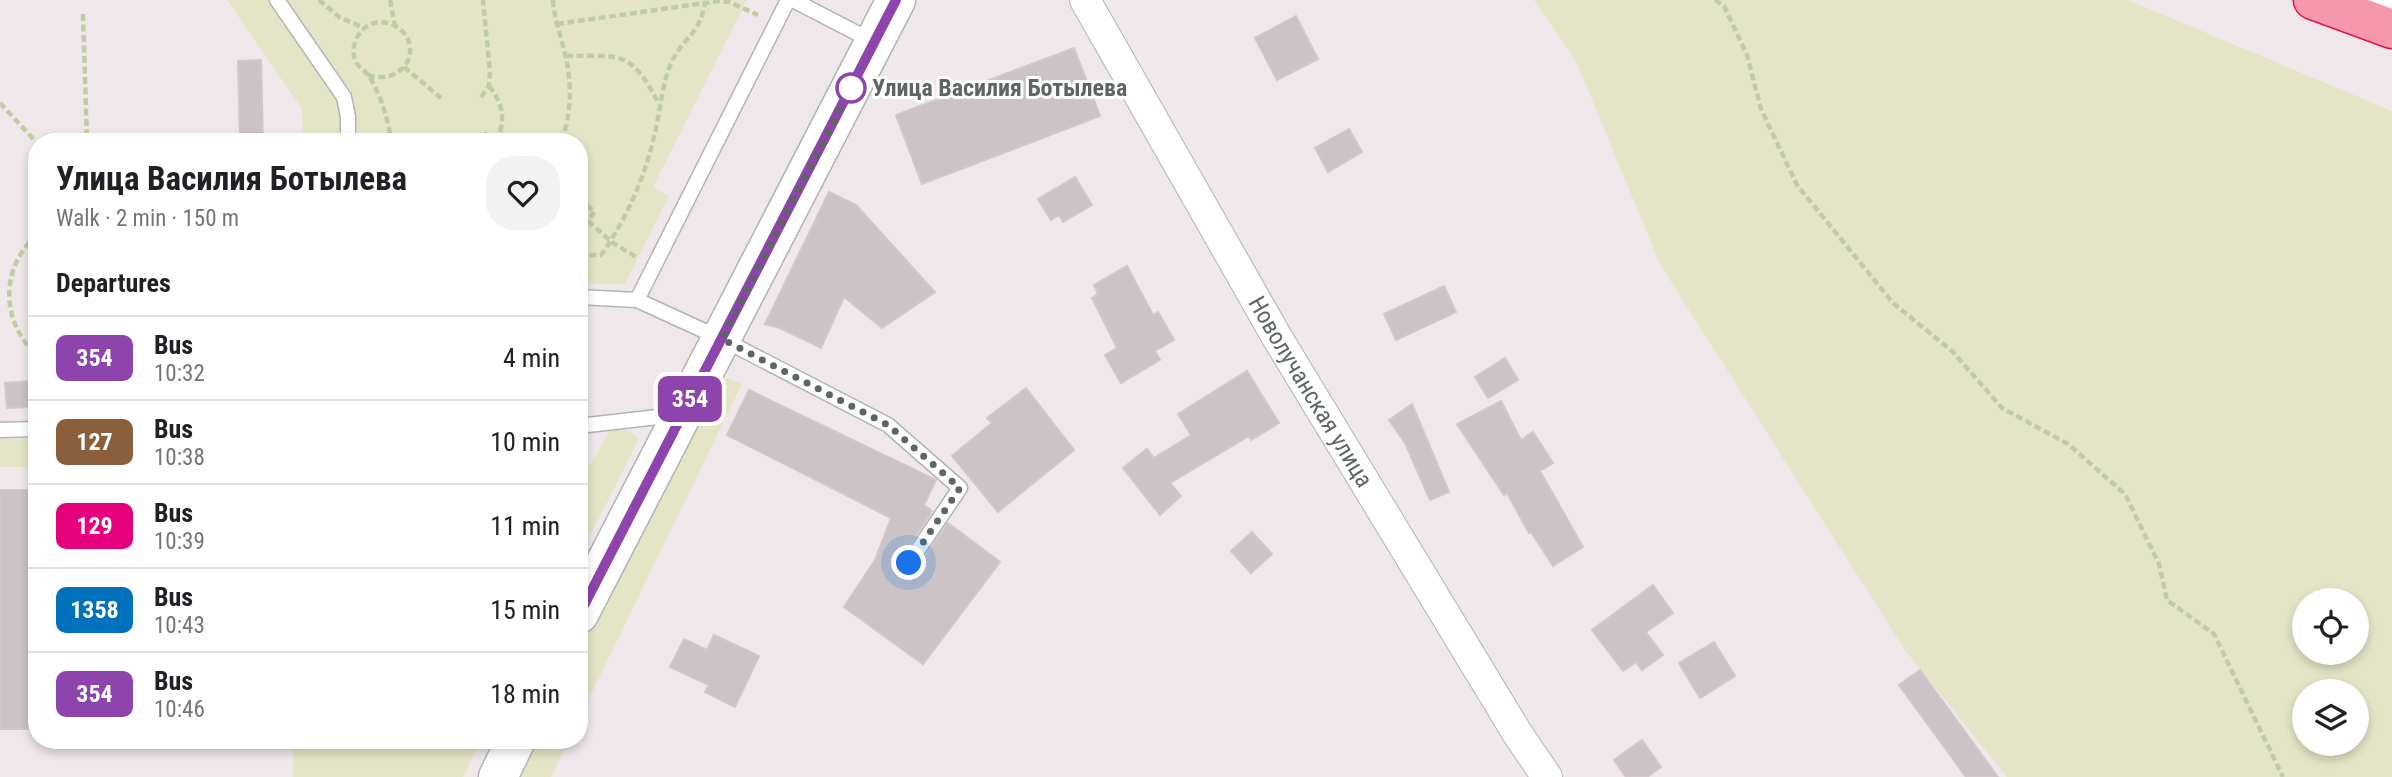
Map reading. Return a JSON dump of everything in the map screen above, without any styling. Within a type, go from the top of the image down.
[{"type":"highway","points":[[2313,0],[2392,29]]},
{"type":"street","points":[[588,597],[896,0]]},
{"type":"street","points":[[1062,0],[1089,9]]},
{"type":"street","points":[[2355,0],[2392,6]]},
{"type":"street","name":"Новолучанская улица","points":[[1089,9],[1278,339],[1519,736],[1547,777]]},
{"type":"street","points":[[498,777],[512,749]]},
{"type":"lane","points":[[277,0],[344,97],[348,133]]},
{"type":"lane","points":[[637,300],[791,0],[875,43]]},
{"type":"lane","points":[[588,297],[637,300],[722,339],[888,425],[960,488],[909,563]]},
{"type":"lane","points":[[588,425],[682,414]]},
{"type":"lane","points":[[0,430],[28,429]]},
{"type":"path","points":[[319,0],[340,17],[364,28]]},
{"type":"path","points":[[390,0],[395,26]]},
{"type":"path","points":[[481,97],[489,86],[490,72],[483,0]]},
{"type":"path","points":[[553,0],[566,56],[569,86],[569,113],[563,133]]},
{"type":"path","points":[[1715,0],[1724,6],[1746,55],[1761,108],[1797,185],[1893,303],[1952,351],[2002,408],[2068,444],[2125,494],[2159,564],[2167,600],[2214,634],[2283,777]]},
{"type":"path","points":[[557,24],[705,3],[729,2],[746,9]]},
{"type":"path","points":[[588,255],[601,255],[611,241],[648,158],[673,59],[702,19],[705,3]]},
{"type":"path","points":[[83,14],[86,133]]},
{"type":"path","points":[[385,22],[395,26],[404,32],[409,42],[410,53],[404,67],[389,77],[368,75],[360,68],[355,58],[357,37],[364,28],[374,23],[385,22]]},
{"type":"path","points":[[566,56],[606,56],[633,64],[644,75],[660,105]]},
{"type":"path","points":[[404,67],[441,98]]},
{"type":"path","points":[[368,75],[384,111],[389,133]]},
{"type":"path","points":[[489,86],[502,108],[500,133]]},
{"type":"path","points":[[0,103],[28,133]]},
{"type":"path","points":[[588,206],[595,212],[588,221],[611,241],[653,267]]},
{"type":"path","points":[[4,278],[14,255],[28,241]]},
{"type":"path","points":[[4,310],[13,333],[28,347]]},
{"type":"green space","points":[[227,0],[747,0],[653,187],[669,196],[625,284],[588,284],[588,133],[303,133],[302,109]]},
{"type":"green space","points":[[1534,0],[2128,0],[2392,111],[2392,777],[2007,777],[1905,650],[1661,266],[1576,61]]},
{"type":"green space","points":[[716,375],[742,384],[588,701],[588,630]]},
{"type":"green space","points":[[627,429],[639,439],[588,540],[588,469],[610,431]]},
{"type":"green space","points":[[0,439],[28,439],[28,467],[0,467]]},
{"type":"green space","points":[[293,749],[477,749],[463,777],[293,777]]},
{"type":"green space","points":[[528,749],[565,749],[551,777],[514,777]]},
{"type":"building","points":[[1296,16],[1318,59],[1277,80],[1255,38]]},
{"type":"building","points":[[1074,48],[1100,116],[922,184],[896,115]]},
{"type":"building","points":[[261,60],[263,133],[240,133],[238,61]]},
{"type":"building","points":[[1349,129],[1362,152],[1328,172],[1315,148]]},
{"type":"building","points":[[1075,177],[1092,205],[1063,222],[1059,215],[1051,220],[1038,199]]},
{"type":"building","points":[[829,192],[856,205],[935,292],[882,328],[844,297],[821,348],[780,328],[765,324]]},
{"type":"building","points":[[1127,266],[1153,315],[1158,312],[1174,340],[1155,351],[1160,360],[1121,383],[1105,355],[1117,348],[1092,298],[1098,294],[1094,285]]},
{"type":"building","points":[[1444,286],[1456,312],[1396,340],[1384,314]]},
{"type":"building","points":[[1505,358],[1518,380],[1488,398],[1475,377]]},
{"type":"building","points":[[1247,371],[1279,423],[1251,440],[1249,436],[1170,483],[1181,496],[1160,515],[1123,468],[1147,449],[1154,458],[1191,435],[1178,414]]},
{"type":"building","points":[[28,381],[28,407],[7,408],[5,383]]},
{"type":"building","points":[[1026,388],[1074,450],[998,512],[952,456],[992,423],[987,418]]},
{"type":"building","points":[[749,390],[936,480],[924,505],[932,511],[901,558],[900,567],[903,570],[909,573],[917,569],[948,523],[1000,562],[923,664],[844,607],[875,560],[891,518],[727,435]]},
{"type":"building","points":[[1501,401],[1521,440],[1533,432],[1553,463],[1540,471],[1583,547],[1553,566],[1531,532],[1529,533],[1507,493],[1504,495],[1457,424]]},
{"type":"building","points":[[1412,404],[1449,492],[1430,500],[1405,443],[1389,420]]},
{"type":"building","points":[[0,490],[28,490],[28,729],[0,729]]},
{"type":"building","points":[[1252,532],[1272,554],[1251,573],[1231,551]]},
{"type":"building","points":[[1653,585],[1673,613],[1646,632],[1663,655],[1642,670],[1636,662],[1623,671],[1592,630]]},
{"type":"building","points":[[714,635],[759,656],[735,707],[705,692],[709,685],[670,667],[684,639],[707,650]]},
{"type":"building","points":[[1714,642],[1735,676],[1700,698],[1679,663]]},
{"type":"building","points":[[1920,670],[1998,777],[1966,777],[1899,685]]},
{"type":"building","points":[[1642,740],[1661,767],[1647,777],[1626,777],[1614,760]]},
{"type":"bus line","name":"354","points":[[588,597],[896,0]]},
{"type":"place","name":"Улица Василия Ботылева","points":[[851,88]]},
{"type":"route","points":[[851,88],[722,339],[888,425],[960,488],[909,563]]}]
